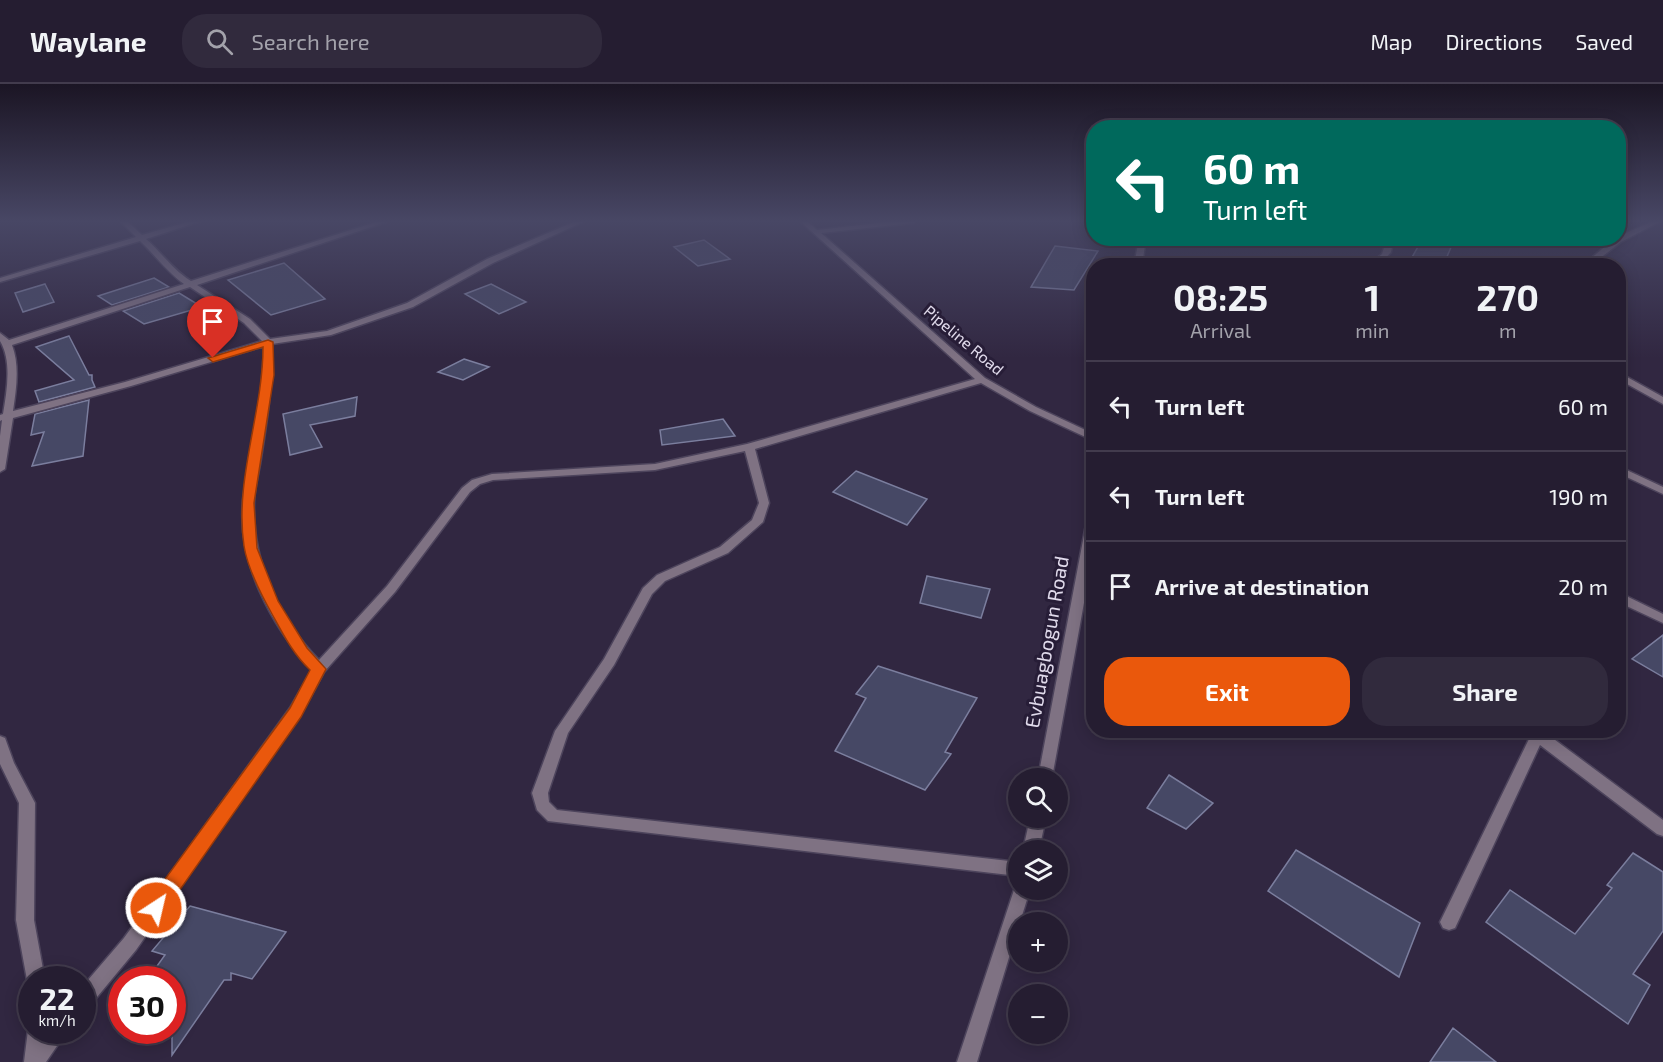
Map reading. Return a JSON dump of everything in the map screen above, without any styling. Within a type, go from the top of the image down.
[{"type":"street","points":[[0,280],[45,267]]},
{"type":"street","points":[[167,267],[188,284],[247,321],[268,342],[268,375],[248,503],[250,548],[271,601],[301,652],[319,669]]},
{"type":"street","points":[[0,469],[3,417],[14,383],[4,344],[243,267]]},
{"type":"street","points":[[3,417],[268,342],[328,333],[410,305],[480,267]]},
{"type":"street","name":"Pipeline Road","points":[[857,267],[982,380],[1033,409],[1086,434]]},
{"type":"street","points":[[1626,379],[1658,394],[1663,401]]},
{"type":"street","points":[[96,985],[130,944],[295,712],[319,669],[391,589],[466,490],[476,482],[492,477],[514,475],[655,467],[749,447],[982,380]]},
{"type":"street","points":[[749,447],[764,503],[757,522],[723,550],[662,578],[647,591],[609,662],[562,731],[540,793],[542,805],[553,816],[1008,868]]},
{"type":"street","points":[[1626,473],[1663,491]]},
{"type":"street","name":"Evbuagbogun Road","points":[[1047,768],[1086,557]]},
{"type":"street","points":[[1626,600],[1663,619]]},
{"type":"street","points":[[1449,922],[1533,738]]},
{"type":"street","points":[[1542,738],[1663,829]]},
{"type":"street","points":[[0,742],[7,763],[27,803],[25,920],[33,966]]},
{"type":"street","points":[[967,1062],[1019,900]]},
{"type":"street","points":[[35,1061],[36,1044]]},
{"type":"street","points":[[35,1061],[48,1044]]},
{"type":"building","points":[[272,267],[288,267],[325,299],[271,315],[228,280]]},
{"type":"building","points":[[1043,267],[1086,267],[1074,290],[1031,287]]},
{"type":"building","points":[[154,278],[169,287],[112,305],[98,296]]},
{"type":"building","points":[[45,284],[54,302],[23,312],[15,293]]},
{"type":"building","points":[[491,284],[526,302],[499,314],[465,294]]},
{"type":"building","points":[[179,293],[202,307],[144,324],[123,311]]},
{"type":"building","points":[[69,336],[89,375],[92,375],[95,387],[39,402],[35,391],[74,380],[36,347]]},
{"type":"building","points":[[464,359],[489,367],[463,380],[438,372]]},
{"type":"building","points":[[357,397],[355,416],[310,425],[322,447],[290,455],[283,414]]},
{"type":"building","points":[[89,400],[83,456],[32,466],[44,432],[31,435],[35,414]]},
{"type":"building","points":[[723,419],[735,436],[662,445],[660,430]]},
{"type":"building","points":[[856,471],[927,499],[907,525],[833,492]]},
{"type":"building","points":[[927,576],[990,589],[981,618],[920,603]]},
{"type":"building","points":[[1663,635],[1663,677],[1632,659]]},
{"type":"building","points":[[878,666],[977,698],[945,752],[951,754],[925,790],[835,751],[866,698],[856,694]]},
{"type":"building","points":[[1169,775],[1213,803],[1186,829],[1147,808]]},
{"type":"building","points":[[1296,850],[1420,923],[1399,977],[1268,891]]},
{"type":"building","points":[[1633,853],[1663,872],[1663,931],[1633,974],[1650,985],[1628,1024],[1486,922],[1510,890],[1575,934],[1612,888],[1607,885]]},
{"type":"building","points":[[190,906],[286,932],[252,979],[231,973],[231,980],[224,980],[186,1035],[186,966],[157,966],[165,955],[152,951]]},
{"type":"building","points":[[1453,1028],[1496,1062],[1430,1062]]},
{"type":"building","points":[[172,1044],[180,1044],[172,1055]]},
{"type":"route","points":[[156,908],[295,712],[319,669],[301,652],[271,601],[250,548],[248,503],[256,464],[268,375],[268,342],[213,358]]}]
